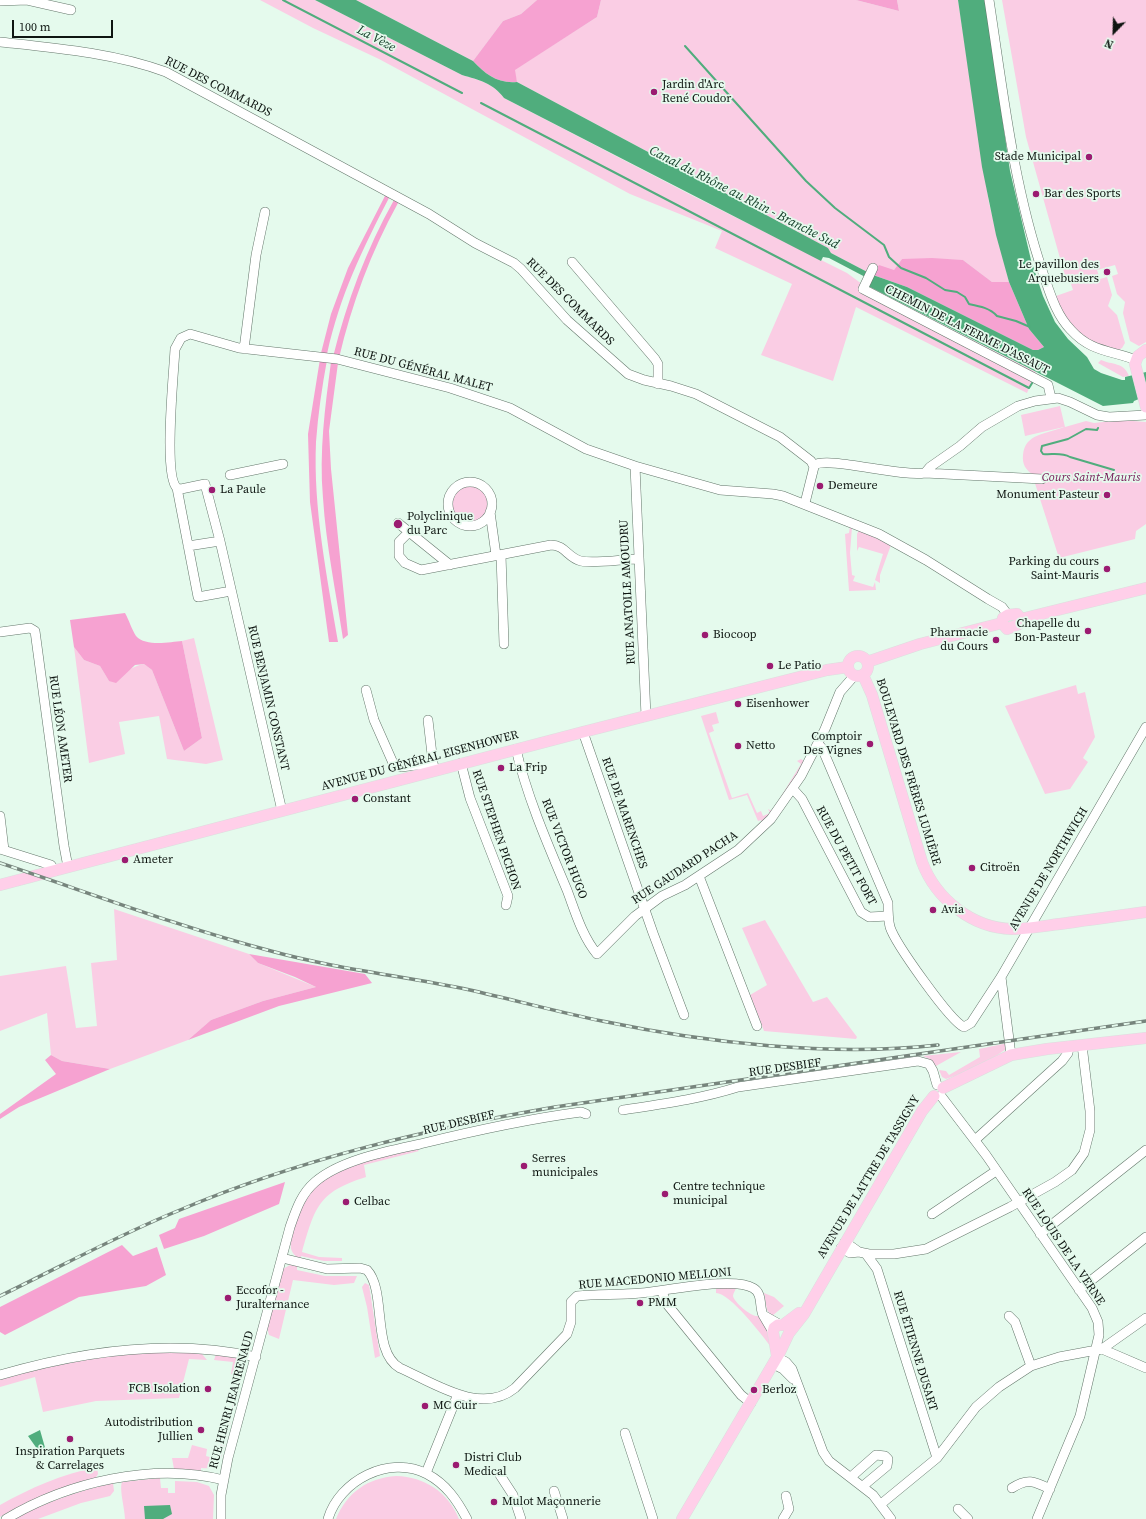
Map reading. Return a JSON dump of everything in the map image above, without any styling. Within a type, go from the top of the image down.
[{"type":"main road","points":[[1145,403],[1136,373],[1136,360],[1138,356],[1146,350]]},
{"type":"main road","points":[[1005,619],[1017,614],[1021,619],[1146,588]]},
{"type":"main road","name":"AVENUE DU GÉNÉRAL EISENHOWER","points":[[0,885],[282,811],[434,767],[461,764],[827,670],[855,673],[850,660],[856,657],[862,658],[867,662],[920,644],[1005,619]]},
{"type":"main road","points":[[855,673],[867,671],[867,662]]},
{"type":"main road","name":"BOULEVARD DES FRÈRES LUMIÈRE","points":[[855,673],[872,695],[922,862],[930,881],[954,907],[976,920],[1009,929],[1028,928],[1146,912]]},
{"type":"main road","points":[[939,1091],[1011,1055],[1069,1046],[1146,1038]]},
{"type":"main road","name":"AVENUE DE LATTRE DE TASSIGNY","points":[[781,1332],[808,1306],[922,1111],[939,1091]]},
{"type":"main road","points":[[682,1519],[775,1360],[781,1332]]},
{"type":"street","points":[[0,1],[27,0],[71,10]]},
{"type":"street","points":[[989,0],[1005,106],[1019,181],[1036,254],[1058,312],[1066,325],[1083,341],[1100,350],[1136,360]]},
{"type":"street","points":[[995,0],[1008,84],[1005,106]]},
{"type":"street","name":"RUE DES COMMARDS","points":[[0,42],[98,55],[144,64],[184,81],[429,214],[475,243],[514,263],[567,320],[617,366],[635,378],[696,394],[769,431],[814,464]]},
{"type":"street","points":[[244,349],[256,255],[265,212]]},
{"type":"street","points":[[572,262],[655,359],[658,364],[658,384]]},
{"type":"street","name":"CHEMIN DE LA FERME D'ASSAUT","points":[[873,268],[864,287],[1048,385],[1051,398]]},
{"type":"street","name":"RUE DU GÉNÉRAL MALET","points":[[176,488],[172,482],[170,448],[175,349],[181,338],[185,335],[194,334],[244,349],[322,356],[337,359],[450,388],[485,399],[537,422],[586,449],[635,466],[720,490],[773,494],[805,504],[857,524],[900,544],[988,598],[1002,608],[1005,619]]},
{"type":"street","points":[[925,473],[930,467],[960,446],[982,427],[1026,403],[1051,398],[1070,402],[1101,416],[1119,417],[1146,415]]},
{"type":"street","points":[[805,504],[814,470],[814,464],[817,463],[832,463],[899,473],[1042,479]]},
{"type":"street","points":[[230,475],[283,464]]},
{"type":"street","name":"RUE ANATOILE AMOUDRU","points":[[635,466],[646,716]]},
{"type":"street","points":[[490,512],[481,522],[467,525],[454,519],[448,506],[449,498],[457,486],[470,482],[477,483],[488,491],[492,505],[490,512],[498,555],[504,644]]},
{"type":"street","name":"RUE BENJAMIN CONSTANT","points":[[176,488],[182,489],[205,484],[220,541],[282,811]]},
{"type":"street","points":[[176,488],[198,597],[231,591]]},
{"type":"street","points":[[398,523],[408,533],[450,565]]},
{"type":"street","points":[[408,533],[401,539],[398,547],[399,556],[405,563],[421,570],[557,545],[563,547],[572,556],[580,560],[639,559]]},
{"type":"street","points":[[188,546],[220,541]]},
{"type":"street","name":"RUE LÉON AMETER","points":[[0,632],[30,628],[35,632],[68,867]]},
{"type":"street","name":"RUE GAUDARD PACHA","points":[[597,954],[622,927],[645,908],[662,896],[699,876],[738,850],[771,819],[793,789],[818,744],[840,692],[855,673]]},
{"type":"street","points":[[366,690],[374,720],[393,763],[402,767],[434,767],[428,720]]},
{"type":"street","name":"AVENUE DE NORTHWICH","points":[[888,916],[890,928],[902,950],[950,1015],[962,1026],[967,1026],[971,1023],[1001,977],[1028,928],[1146,727]]},
{"type":"street","name":"RUE DE MARENCHES","points":[[583,732],[684,1015]]},
{"type":"street","points":[[818,744],[822,748],[879,880],[888,903],[888,916]]},
{"type":"street","name":"RUE VICTOR HUGO","points":[[516,749],[546,839],[579,920],[591,947],[597,954]]},
{"type":"street","name":"RUE STEPHEN PICHON","points":[[461,764],[470,798],[508,896],[506,905]]},
{"type":"street","name":"RUE DU PETIT FORT","points":[[793,789],[802,799],[861,912],[869,918],[888,916]]},
{"type":"street","points":[[0,816],[2,850],[51,865],[55,871]]},
{"type":"street","points":[[699,876],[757,1026]]},
{"type":"street","points":[[1001,977],[1011,1055]]},
{"type":"street","points":[[863,1253],[894,1254],[926,1249],[1065,1176],[1078,1162],[1087,1146],[1091,1116],[1082,1045]]},
{"type":"street","points":[[975,1140],[1062,1061],[1068,1053],[1069,1046]]},
{"type":"street","name":"RUE DESBIEF","points":[[623,1110],[669,1103],[718,1093],[738,1087],[918,1061],[928,1064],[939,1091]]},
{"type":"street","name":"RUE LOUIS DE LA VERNE","points":[[939,1091],[975,1140],[1079,1290],[1098,1322],[1099,1350],[1080,1416],[1037,1519]]},
{"type":"street","name":"RUE DESBIEF","points":[[361,1160],[469,1132],[539,1118],[581,1112],[586,1114]]},
{"type":"street","points":[[1040,1234],[1146,1150]]},
{"type":"street","name":"RUE HENRI JEANRENAUD","points":[[220,1519],[224,1480],[294,1214],[305,1192],[323,1176],[361,1160]]},
{"type":"street","points":[[932,1214],[996,1171]]},
{"type":"street","points":[[1079,1290],[1146,1237]]},
{"type":"street","name":"RUE ÉTIENNE DUSART","points":[[843,1245],[863,1253],[877,1269],[937,1458]]},
{"type":"street","name":"RUE MACEDONIO MELLONI","points":[[282,1258],[327,1269],[360,1268],[367,1270],[374,1282],[385,1349],[390,1360],[400,1368],[458,1394],[475,1399],[492,1399],[504,1395],[515,1388],[567,1334],[571,1322],[571,1302],[577,1296],[662,1291],[719,1284],[741,1284],[753,1287],[758,1293],[763,1315],[781,1332]]},
{"type":"street","points":[[662,1291],[666,1303],[741,1396],[751,1403]]},
{"type":"street","points":[[1009,1316],[1015,1322],[1031,1366]]},
{"type":"street","points":[[881,1504],[937,1458],[976,1407],[999,1387],[1031,1366],[1076,1353],[1099,1350],[1146,1318]]},
{"type":"street","points":[[0,1375],[39,1364],[143,1348],[212,1350],[256,1357]]},
{"type":"street","points":[[1099,1350],[1146,1368]]},
{"type":"street","points":[[775,1360],[789,1364],[826,1456],[834,1466],[863,1486],[881,1504],[891,1519]]},
{"type":"street","points":[[426,1473],[458,1394]]},
{"type":"street","points":[[626,1433],[653,1519]]},
{"type":"street","points":[[851,1477],[876,1456],[885,1456],[888,1459],[887,1466],[863,1486]]},
{"type":"street","points":[[328,1519],[341,1494],[355,1481],[369,1473],[398,1468],[426,1473],[438,1481],[454,1497],[467,1519]]},
{"type":"street","points":[[6,1519],[44,1500],[82,1486],[130,1477],[177,1474],[203,1475],[224,1480]]},
{"type":"street","points":[[500,1475],[513,1495],[521,1519]]},
{"type":"street","points":[[1012,1488],[1022,1482],[1027,1481],[1041,1484],[1050,1489]]},
{"type":"street","points":[[554,1491],[563,1519]]},
{"type":"street","points":[[783,1519],[789,1509],[786,1496]]},
{"type":"street","points":[[958,1509],[968,1519]]},
{"type":"green space","points":[[260,0],[315,0],[462,75],[490,85],[504,98],[693,196],[847,273],[862,284],[1036,372],[1027,393],[856,307],[833,381],[761,355],[792,284],[715,248],[722,231],[630,194],[379,59],[313,28]]},
{"type":"green space","points":[[356,0],[537,0],[521,14],[503,21],[473,61]]},
{"type":"green space","points":[[601,0],[856,0],[899,11],[897,0],[958,0],[989,203],[1009,282],[992,282],[963,260],[902,259],[894,270],[873,275],[831,253],[828,248],[517,82],[514,70],[597,17]]},
{"type":"green space","name":"Stade Municipal","points":[[1002,0],[1146,0],[1146,342],[1139,346],[1130,341],[1123,313],[1125,302],[1117,294],[1112,276],[1118,274],[1115,265],[1097,270],[1100,279],[1107,277],[1112,295],[1108,306],[1117,315],[1125,343],[1122,348],[1117,351],[1086,340],[1064,316],[1056,296],[1073,290],[1068,275],[1065,276],[1026,137]]},
{"type":"green space","points":[[1101,360],[1121,366],[1127,371],[1129,376],[1123,377],[1098,363]]},
{"type":"green space","name":"Cours Saint-Mauris","points":[[1060,406],[1065,427],[1086,421],[1094,423],[1120,420],[1146,422],[1146,524],[1136,531],[1135,539],[1059,558],[1032,474],[1025,466],[1023,455],[1028,442],[1032,438],[1064,427],[1025,436],[1021,415]]},
{"type":"green space","points":[[470,482],[482,486],[488,492],[492,504],[488,516],[482,522],[470,526],[458,522],[452,516],[448,504],[452,492],[458,486]]},
{"type":"green space","points":[[850,526],[852,527],[850,553],[852,575],[855,576],[853,581],[873,587],[875,582],[876,590],[849,591],[845,534],[849,533]]},
{"type":"green space","points":[[859,530],[891,545],[880,575],[880,583],[875,580],[883,554],[859,547],[857,551],[857,534]]},
{"type":"green space","points":[[194,638],[223,760],[206,764],[167,759],[159,716],[119,722],[125,754],[89,763],[74,647],[84,660],[100,666],[109,681],[140,665],[144,664],[152,670],[184,751],[202,738],[182,641]]},
{"type":"green space","points":[[1076,685],[1078,694],[1085,692],[1095,737],[1083,758],[1088,762],[1070,789],[1045,794],[1005,706]]},
{"type":"green space","points":[[716,712],[719,723],[712,725],[714,731],[709,733],[732,798],[748,793],[757,813],[761,811],[763,816],[770,813],[768,809],[772,811],[801,764],[797,761],[801,759],[805,762],[776,809],[762,823],[761,820],[758,821],[747,795],[729,800],[701,716]]},
{"type":"green space","points":[[114,909],[249,954],[258,963],[316,987],[263,1001],[211,1020],[188,1040],[110,1069],[62,1061],[51,1055],[47,1013],[0,1031],[0,976],[66,966],[76,1028],[97,1026],[91,963],[117,960]]},
{"type":"green space","points":[[765,920],[813,1002],[827,997],[857,1037],[856,1039],[764,1031],[750,995],[767,985],[742,928]]},
{"type":"green space","points":[[1008,1043],[1006,1049],[985,1062],[946,1079],[942,1077],[939,1070],[946,1071],[949,1075],[980,1057],[979,1049]]},
{"type":"green space","points":[[961,1052],[936,1066],[931,1060],[923,1056]]},
{"type":"green space","points":[[415,1148],[419,1151],[364,1165],[366,1177],[350,1183],[328,1195],[315,1212],[302,1252],[319,1257],[342,1258],[342,1261],[324,1261],[301,1256],[300,1259],[293,1254],[291,1244],[297,1217],[306,1197],[318,1184],[343,1169]]},
{"type":"green space","points":[[290,1265],[297,1266],[297,1270],[325,1276],[357,1276],[354,1283],[334,1285],[293,1280],[279,1339],[269,1335],[267,1328],[283,1269]]},
{"type":"green space","points":[[365,1283],[369,1285],[380,1356],[375,1358],[367,1307],[362,1287]]},
{"type":"green space","points":[[736,1287],[733,1295],[734,1299],[747,1312],[758,1316],[768,1330],[771,1347],[737,1307],[722,1295],[716,1293],[716,1288]]},
{"type":"green space","points":[[764,1293],[774,1297],[784,1306],[772,1316],[767,1310]]},
{"type":"green space","points":[[145,1352],[191,1352],[202,1354],[207,1360],[189,1359],[179,1398],[96,1401],[43,1412],[35,1377],[0,1387],[0,1379],[18,1374],[90,1359]]},
{"type":"green space","points":[[216,1354],[237,1356],[236,1359],[244,1366],[232,1414],[230,1414],[240,1376],[231,1374],[233,1362],[214,1360]]},
{"type":"green space","points":[[225,1419],[231,1421],[221,1459],[215,1466],[210,1468],[201,1468],[201,1471],[174,1469],[172,1458],[188,1458],[192,1445],[207,1449],[206,1456],[217,1459],[225,1428],[220,1426]]},
{"type":"green space","points":[[97,1467],[98,1474],[95,1479],[35,1500],[0,1517],[0,1505],[11,1499],[35,1487],[59,1478]]},
{"type":"green space","points":[[396,1476],[417,1479],[434,1488],[449,1501],[459,1519],[336,1519],[346,1501],[360,1488],[376,1480]]},
{"type":"green space","points":[[160,1478],[161,1488],[168,1488],[168,1493],[175,1493],[175,1481],[197,1482],[209,1486],[214,1495],[213,1519],[125,1519],[121,1489],[122,1482]]},
{"type":"green space","points":[[113,1483],[114,1491],[110,1496],[81,1503],[38,1519],[12,1519],[61,1498]]},
{"type":"shaded area","points":[[315,0],[356,0],[473,61],[492,77],[498,80],[517,82],[828,248],[831,253],[873,275],[907,287],[1033,350],[1038,350],[1044,347],[1029,329],[1009,282],[996,235],[982,167],[958,0],[985,0],[1010,171],[1031,260],[1043,296],[1055,322],[1068,339],[1087,357],[1094,369],[1122,380],[1125,380],[1125,377],[1146,372],[1146,396],[1134,401],[1133,403],[1103,406],[868,286],[871,280],[829,258],[823,257],[821,261],[504,98],[490,85],[462,75]]},
{"type":"shaded area","points":[[537,0],[601,0],[597,17],[515,70],[517,82],[498,80],[487,74],[473,61],[503,21],[521,14]]},
{"type":"shaded area","points":[[856,0],[897,0],[899,11]]},
{"type":"shaded area","points":[[386,194],[390,196],[370,235],[345,292],[332,332],[327,354],[321,353],[331,314],[348,268]]},
{"type":"shaded area","points":[[394,200],[398,203],[379,240],[363,278],[350,317],[339,358],[333,357],[344,316],[358,276]]},
{"type":"shaded area","points":[[932,258],[963,260],[992,282],[1009,282],[1029,329],[1044,347],[1038,350],[1033,350],[907,287],[873,275],[879,265],[894,270],[902,259]]},
{"type":"shaded area","points":[[320,359],[327,360],[320,401],[316,442],[317,492],[325,567],[338,642],[329,642],[310,502],[308,434]]},
{"type":"shaded area","points":[[331,362],[338,363],[329,431],[331,469],[348,635],[343,639],[326,533],[322,481],[323,430]]},
{"type":"shaded area","points":[[125,613],[136,636],[146,642],[165,643],[182,641],[202,738],[184,751],[152,670],[144,664],[135,665],[116,683],[109,681],[100,666],[84,660],[74,647],[70,620]]},
{"type":"shaded area","points":[[249,954],[365,974],[372,983],[279,1006],[188,1040],[211,1020],[263,1001],[316,987],[295,977],[258,963]]},
{"type":"shaded area","points":[[51,1055],[62,1061],[110,1069],[19,1107],[0,1119],[0,1114],[56,1074],[45,1060]]},
{"type":"shaded area","points":[[285,1182],[279,1204],[204,1236],[164,1249],[159,1235],[175,1228],[179,1219]]},
{"type":"shaded area","points":[[122,1245],[133,1256],[157,1247],[166,1275],[146,1286],[79,1297],[5,1335],[0,1332],[0,1307]]},
{"type":"shaded area","points":[[40,1430],[46,1451],[40,1453],[28,1436]]},
{"type":"shaded area","points":[[170,1505],[172,1514],[163,1519],[145,1519],[144,1506]]},
{"type":"waterway","name":"La Vèze","points":[[283,0],[462,93]]},
{"type":"waterway","points":[[685,46],[806,181],[835,208],[884,245],[889,257],[901,268],[926,278],[945,290],[957,292],[965,297],[969,304],[984,308],[997,316],[1016,321],[1030,327]]},
{"type":"waterway","points":[[481,103],[1029,388],[1034,380]]},
{"type":"waterway","points":[[1098,428],[1097,430],[1086,429],[1068,439],[1042,446],[1041,451],[1043,454],[1063,455],[1114,470]]},
{"type":"railway","points":[[0,863],[169,921],[271,951],[345,968],[470,990],[642,1029],[684,1036],[769,1046],[855,1049],[938,1045]]},
{"type":"railway","points":[[0,1296],[134,1230],[225,1192],[271,1175],[364,1148],[412,1136],[459,1125],[555,1107],[1146,1021]]},
{"type":"place","name":"Jardin d'Arc René Coudor","points":[[654,92]]},
{"type":"place","name":"Stade Municipal","points":[[1089,157]]},
{"type":"place","name":"Bar des Sports","points":[[1036,194]]},
{"type":"place","name":"Le pavillon des Arquebusiers","points":[[1107,272]]},
{"type":"place","name":"Demeure","points":[[820,486]]},
{"type":"place","name":"La Paule","points":[[212,490]]},
{"type":"place","name":"Monument Pasteur","points":[[1107,495]]},
{"type":"place","name":"Polyclinique du Parc","points":[[398,524]]},
{"type":"place","name":"Parking du cours Saint-Mauris","points":[[1107,569]]},
{"type":"place","name":"Chapelle du Bon-Pasteur","points":[[1088,631]]},
{"type":"place","name":"Biocoop","points":[[705,635]]},
{"type":"place","name":"Pharmacie du Cours","points":[[996,640]]},
{"type":"place","name":"Le Patio","points":[[770,666]]},
{"type":"place","name":"Eisenhower","points":[[738,704]]},
{"type":"place","name":"Comptoir Des Vignes","points":[[870,744]]},
{"type":"place","name":"Netto","points":[[738,746]]},
{"type":"place","name":"La Frip","points":[[501,768]]},
{"type":"place","name":"Constant","points":[[355,799]]},
{"type":"place","name":"Ameter","points":[[125,860]]},
{"type":"place","name":"Citroën","points":[[972,868]]},
{"type":"place","name":"Avia","points":[[933,910]]},
{"type":"place","name":"Serres municipales","points":[[524,1166]]},
{"type":"place","name":"Centre technique municipal","points":[[665,1194]]},
{"type":"place","name":"Celbac","points":[[346,1202]]},
{"type":"place","name":"Eccofor - Juralternance","points":[[228,1298]]},
{"type":"place","name":"PMM","points":[[640,1303]]},
{"type":"place","name":"FCB Isolation","points":[[208,1389]]},
{"type":"place","name":"Berloz","points":[[754,1390]]},
{"type":"place","name":"MC Cuir","points":[[425,1406]]},
{"type":"place","name":"Autodistribution Jullien","points":[[201,1430]]},
{"type":"place","name":"Inspiration Parquets & Carrelages","points":[[70,1439]]},
{"type":"place","name":"Distri Club Medical","points":[[456,1465]]},
{"type":"place","name":"Mulot Maçonnerie","points":[[494,1502]]},
{"type":"water label","name":"Canal du Rhône au Rhin - Branche Sud","points":[[744,198]]}]
